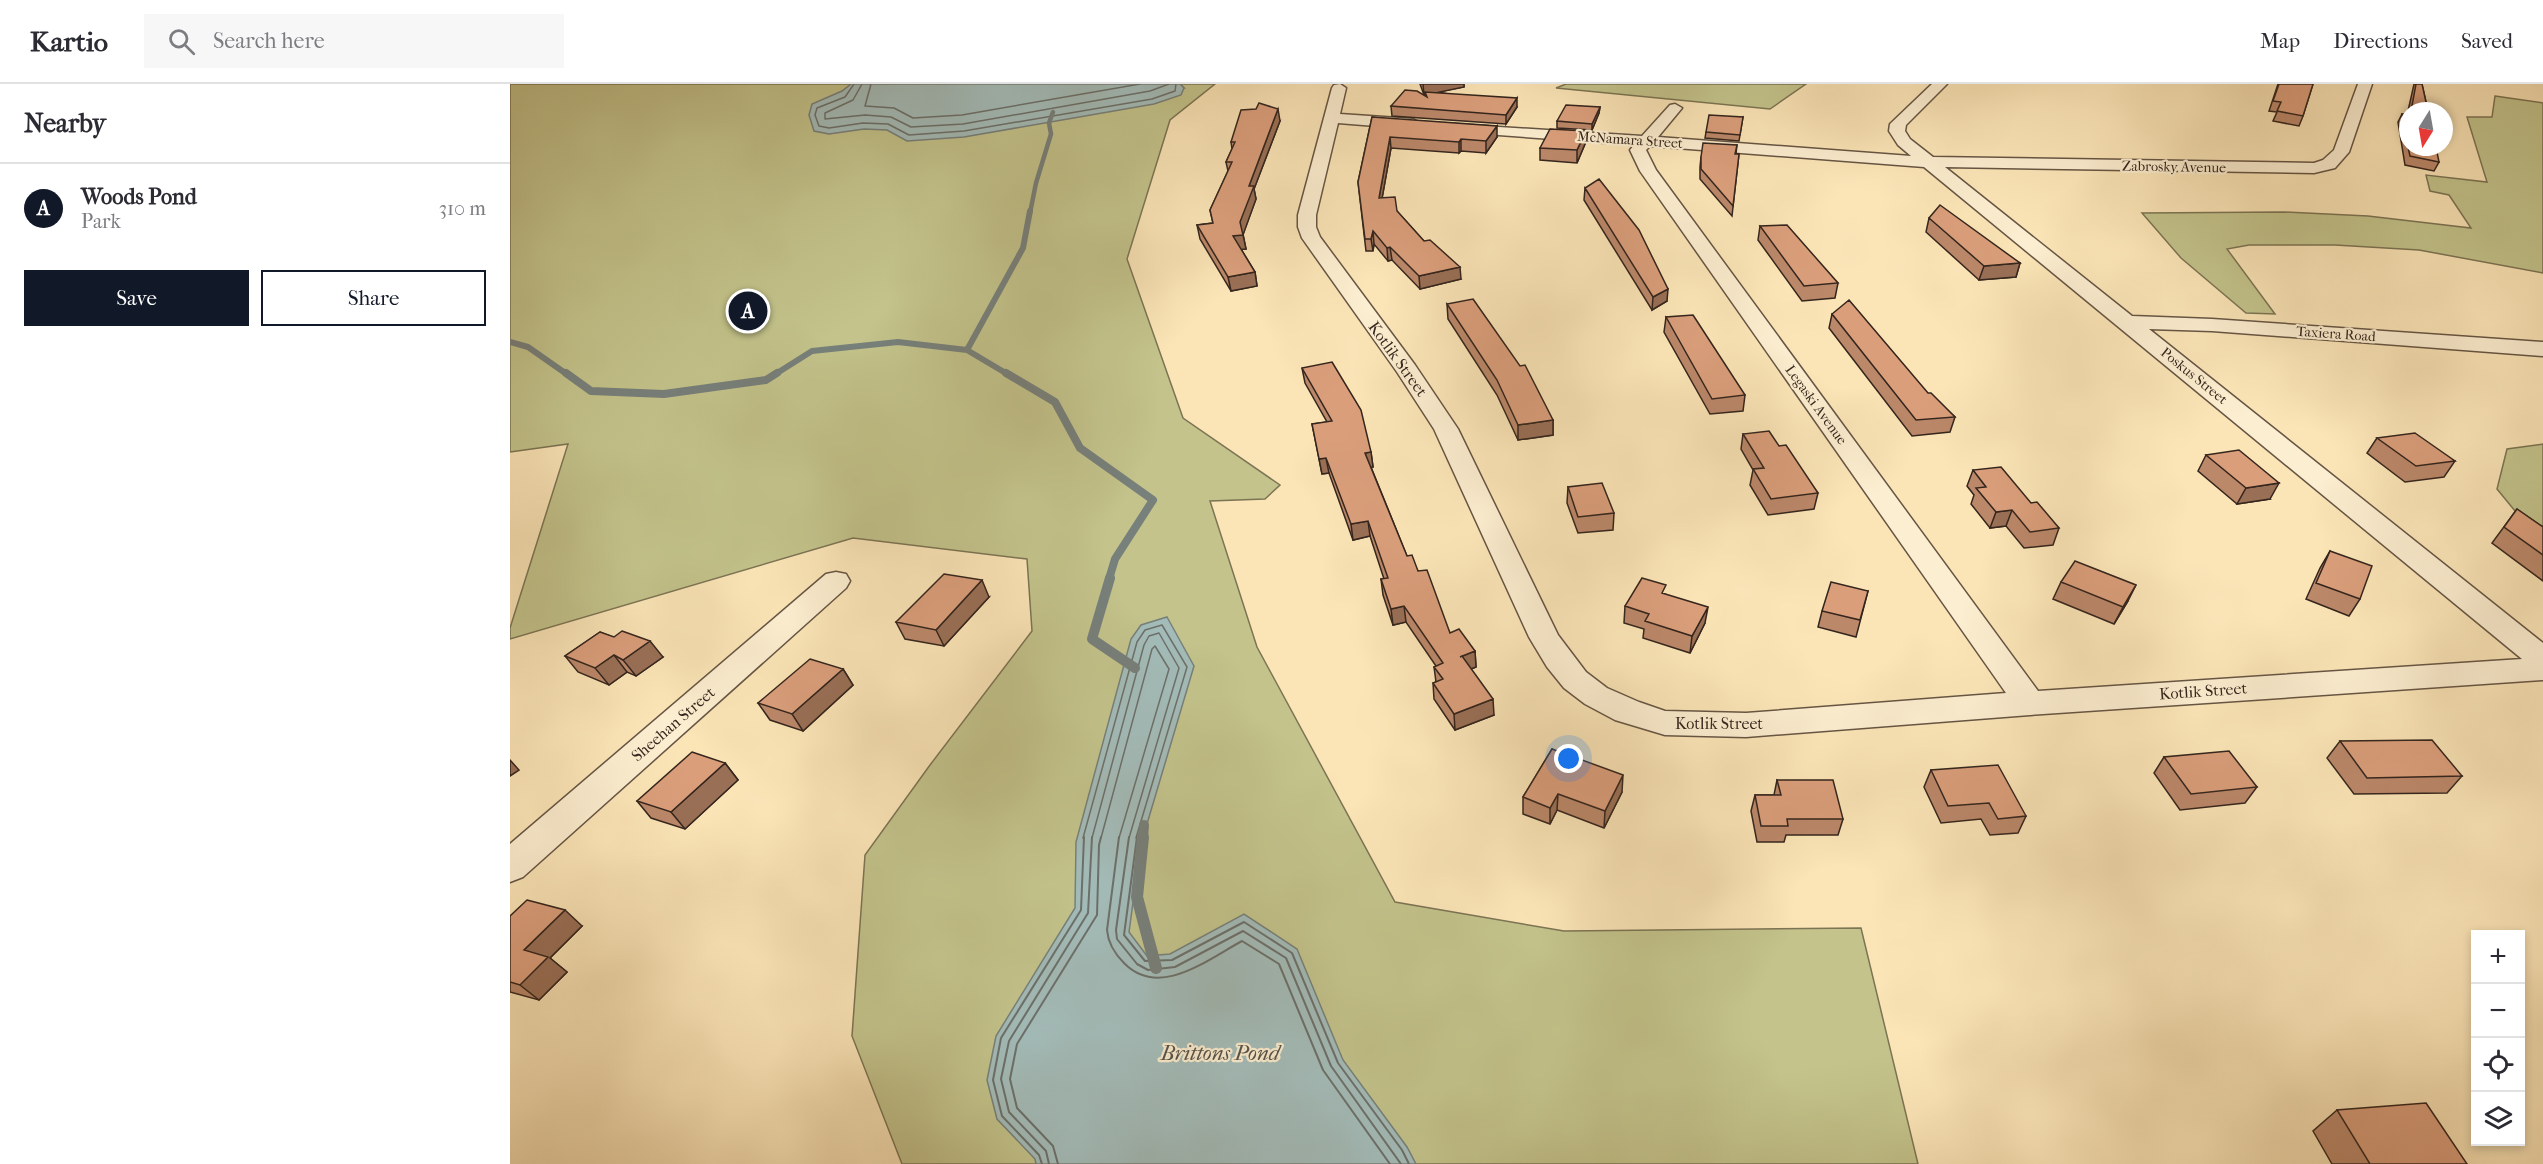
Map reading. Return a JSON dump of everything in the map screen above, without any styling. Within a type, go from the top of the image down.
[{"type":"street","name":"Poskus Street","points":[[1940,84],[1899,124],[1897,131],[1904,142],[2129,322],[2543,660]]},
{"type":"street","name":"Zabrosky Avenue","points":[[1928,162],[2314,168],[2329,164],[2341,152],[2365,84]]},
{"type":"street","name":"Kotlik Street","points":[[1339,88],[1307,215],[1307,227],[1311,238],[1420,388],[1446,429],[1544,637],[1575,680],[1596,696],[1627,711],[1665,723],[1704,726],[1746,725],[2030,703],[2543,669]]},
{"type":"street","points":[[1645,141],[1674,108]]},
{"type":"street","name":"McNamara Street","points":[[1332,118],[1928,162]]},
{"type":"street","name":"Legaski Avenue","points":[[1645,141],[1638,150],[1648,171],[2030,703]]},
{"type":"street","points":[[2355,316],[2375,337]]},
{"type":"street","name":"Taxiera Road","points":[[2129,322],[2212,325],[2543,349]]},
{"type":"street","name":"Sheehan Street","points":[[510,866],[836,582]]},
{"type":"green space","points":[[510,84],[1102,84],[1184,88],[1180,84],[1215,84],[1170,120],[1127,259],[1183,418],[1280,485],[1265,499],[1210,501],[1257,647],[1395,902],[1564,931],[1861,928],[1918,1164],[902,1164],[852,1036],[865,855],[1032,631],[1027,559],[853,538],[510,639],[510,628],[568,444],[510,452]]},
{"type":"green space","points":[[1566,84],[1806,84],[1770,109],[1556,88]]},
{"type":"green space","points":[[2495,96],[2543,103],[2543,273],[2419,250],[2335,245],[2249,245],[2227,249],[2275,314],[2246,313],[2181,258],[2142,213],[2284,212],[2368,216],[2471,228],[2449,195],[2430,191],[2426,175],[2487,182],[2467,117],[2492,117]]},
{"type":"green space","points":[[2543,444],[2543,534],[2520,517],[2497,489],[2507,449]]},
{"type":"water","points":[[851,84],[1180,84],[1184,88],[1181,95],[1154,104],[964,137],[907,141],[887,130],[864,129],[829,134],[814,131],[809,115],[812,104],[842,91]]},
{"type":"water","name":"Brittons Pond","points":[[1167,617],[1194,666],[1141,844],[1129,932],[1147,956],[1170,954],[1244,914],[1297,949],[1343,1060],[1407,1147],[1416,1164],[1036,1164],[1035,1159],[997,1119],[987,1080],[996,1036],[1075,908],[1076,842],[1131,639],[1141,625]]},
{"type":"building","points":[[2279,84],[2313,84],[2303,116],[2277,111],[2281,102],[2273,101]]},
{"type":"building","points":[[2416,84],[2422,84],[2426,102],[2413,102]]},
{"type":"building","points":[[1405,90],[1417,91],[1427,97],[1425,92],[1517,98],[1506,115],[1391,106]]},
{"type":"building","points":[[1259,103],[1278,109],[1249,186],[1254,186],[1240,222],[1243,235],[1233,236],[1255,272],[1228,277],[1197,225],[1213,223],[1210,210],[1232,162],[1226,162],[1235,142],[1231,142],[1241,110],[1256,109]]},
{"type":"building","points":[[1566,105],[1600,107],[1592,124],[1557,121]]},
{"type":"building","points":[[1709,115],[1743,117],[1740,135],[1706,132]]},
{"type":"building","points":[[1372,117],[1497,126],[1486,141],[1461,139],[1459,142],[1390,137],[1379,198],[1395,197],[1397,211],[1424,241],[1430,240],[1460,267],[1419,276],[1390,247],[1387,248],[1373,231],[1371,239],[1365,239],[1358,182]]},
{"type":"building","points":[[1550,129],[1586,131],[1577,150],[1540,148]]},
{"type":"building","points":[[1703,143],[1737,145],[1735,154],[1739,154],[1733,206],[1701,169]]},
{"type":"building","points":[[2410,156],[2438,156],[2439,162]]},
{"type":"building","points":[[1599,179],[1639,230],[1668,289],[1653,297],[1585,188]]},
{"type":"building","points":[[1940,205],[2020,263],[1984,266],[1929,218]]},
{"type":"building","points":[[1787,225],[1838,283],[1804,286],[1760,226]]},
{"type":"building","points":[[1473,299],[1520,366],[1525,365],[1553,420],[1518,425],[1497,380],[1447,304]]},
{"type":"building","points":[[1849,300],[1928,393],[1931,393],[1955,417],[1916,420],[1832,314]]},
{"type":"building","points":[[1693,315],[1745,395],[1712,399],[1666,317]]},
{"type":"building","points":[[1332,362],[1361,410],[1371,452],[1365,453],[1407,556],[1412,555],[1418,571],[1427,570],[1450,633],[1459,629],[1475,651],[1462,656],[1493,699],[1454,714],[1433,683],[1443,679],[1434,667],[1443,663],[1404,606],[1391,609],[1381,579],[1388,578],[1368,521],[1351,524],[1326,458],[1319,459],[1312,424],[1332,421],[1302,368]]},
{"type":"building","points":[[1769,431],[1779,446],[1786,445],[1818,493],[1771,499],[1753,469],[1764,468],[1743,434]]},
{"type":"building","points":[[2415,433],[2455,461],[2416,466],[2377,438]]},
{"type":"building","points":[[2239,450],[2279,483],[2246,488],[2206,455]]},
{"type":"building","points":[[2001,467],[2031,503],[2037,502],[2059,528],[2030,532],[2012,510],[1996,512],[1976,488],[1986,487],[1973,470]]},
{"type":"building","points":[[1602,483],[1614,513],[1578,517],[1568,487]]},
{"type":"building","points":[[2517,509],[2543,527],[2543,555],[2504,527]]},
{"type":"building","points":[[2330,551],[2372,566],[2360,599],[2316,583]]},
{"type":"building","points":[[2075,561],[2136,585],[2123,607],[2061,582]]},
{"type":"building","points":[[944,574],[982,580],[936,630],[896,622]]},
{"type":"building","points":[[1642,578],[1666,585],[1662,593],[1708,607],[1692,636],[1645,621],[1649,614],[1625,606]]},
{"type":"building","points":[[1831,582],[1868,591],[1860,620],[1822,611]]},
{"type":"building","points":[[622,631],[650,641],[623,660],[614,655],[595,668],[565,656],[600,632],[614,637]]},
{"type":"building","points":[[810,659],[843,669],[792,714],[758,703]]},
{"type":"building","points":[[2432,740],[2462,776],[2367,778],[2340,741]]},
{"type":"building","points":[[1552,749],[1623,775],[1605,811],[1558,794],[1550,808],[1523,797]]},
{"type":"building","points":[[2229,751],[2257,787],[2191,794],[2164,757]]},
{"type":"building","points":[[692,752],[725,763],[671,812],[637,801]]},
{"type":"building","points":[[1998,765],[2026,816],[1998,819],[1989,803],[1948,806],[1931,770]]},
{"type":"building","points":[[1777,780],[1833,780],[1843,819],[1787,819],[1788,826],[1761,826],[1755,795],[1781,795]]},
{"type":"building","points":[[527,900],[565,910],[524,950],[548,957],[520,985],[510,982],[510,916]]},
{"type":"building","points":[[2426,1103],[2467,1164],[2370,1164],[2337,1110]]},
{"type":"waterway","points":[[1030,213],[1036,183],[1051,134],[1049,123],[1053,112]]},
{"type":"waterway","points":[[967,350],[1023,248],[1030,211]]},
{"type":"waterway","points":[[510,342],[528,347],[568,375]]},
{"type":"waterway","points":[[774,375],[812,351],[898,342],[967,350]]},
{"type":"waterway","points":[[967,350],[1009,375]]},
{"type":"waterway","points":[[566,373],[591,391],[664,394],[766,380],[777,373]]},
{"type":"waterway","points":[[1006,373],[1055,402],[1080,448],[1153,500],[1115,559],[1109,579]]},
{"type":"waterway","points":[[1110,578],[1092,639],[1135,668]]},
{"type":"waterway","points":[[1143,838],[1144,825]]},
{"type":"waterway","points":[[1143,837],[1137,897],[1156,968]]},
{"type":"place","name":"Woods Pond","points":[[748,311]]}]
